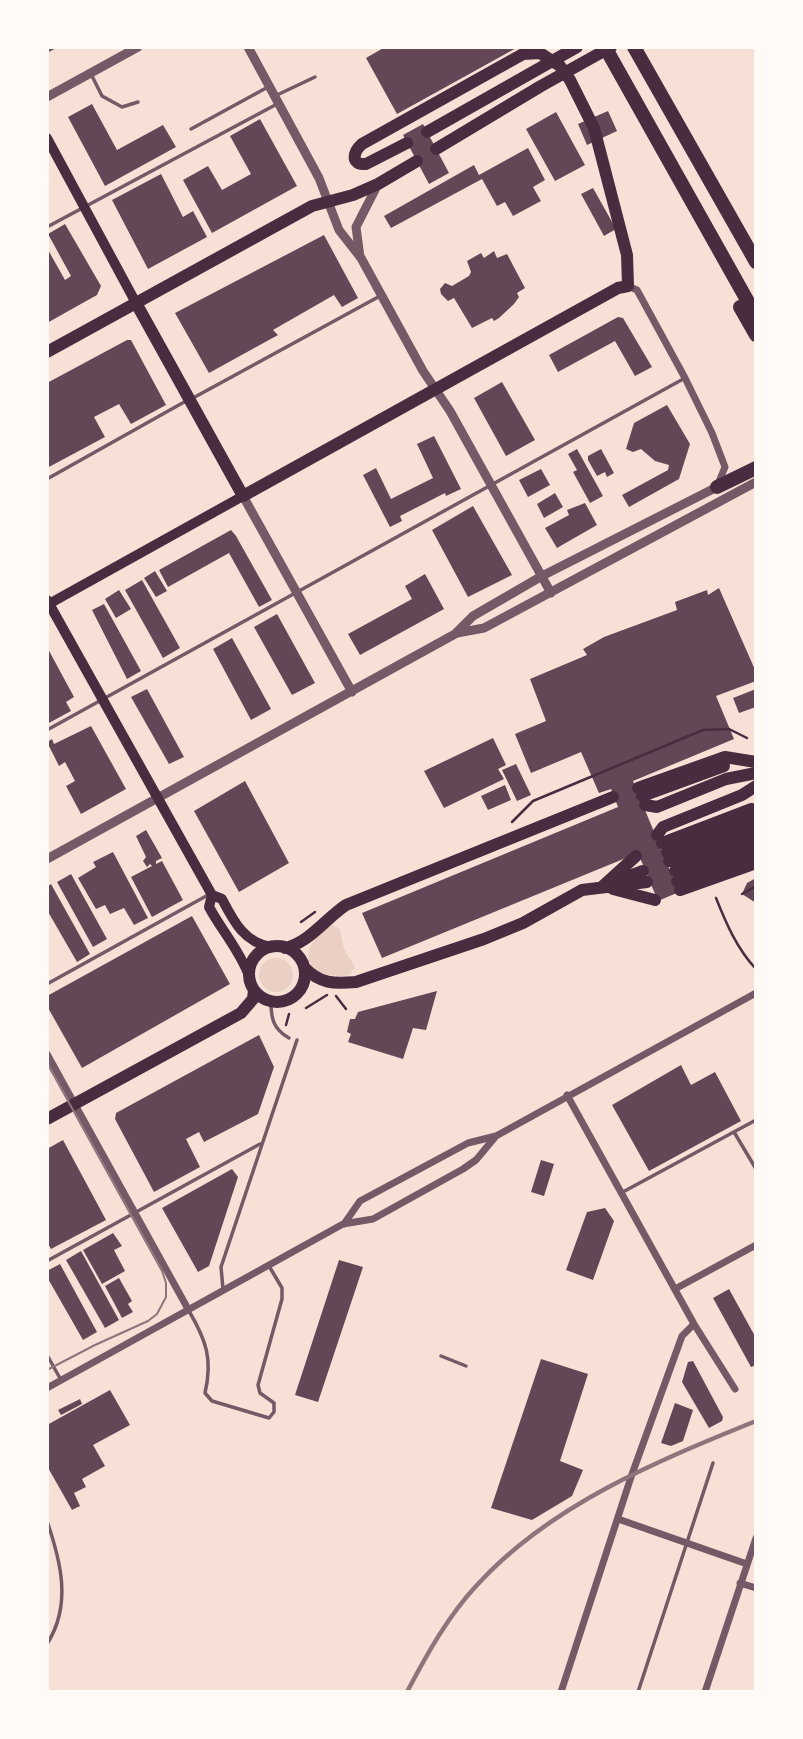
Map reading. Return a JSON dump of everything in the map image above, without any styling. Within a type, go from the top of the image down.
[{"type":"highway","points":[[605,47],[756,316]]},
{"type":"highway","points":[[634,47],[756,262]]},
{"type":"highway","points":[[616,67],[648,144],[756,335]]},
{"type":"highway","points":[[717,486],[756,468]]},
{"type":"main road","points":[[427,132],[577,47]]},
{"type":"main road","points":[[436,149],[611,47]]},
{"type":"main road","points":[[407,143],[366,164],[355,162],[353,156],[362,144],[523,54],[540,53],[549,57],[570,79],[594,128],[627,255],[628,286],[608,293],[48,603],[211,894],[222,899],[235,923],[256,943],[285,948],[296,945],[346,905],[610,801]]},
{"type":"main road","points":[[47,138],[243,496]]},
{"type":"main road","points":[[47,352],[312,206],[353,195],[378,184],[416,161]]},
{"type":"main road","points":[[756,764],[725,757],[704,763],[641,796],[657,807],[726,779],[756,773]]},
{"type":"main road","points":[[670,862],[663,827],[742,795],[756,786]]},
{"type":"main road","points":[[670,862],[751,808],[756,810]]},
{"type":"main road","points":[[670,862],[756,818]]},
{"type":"main road","points":[[670,862],[756,830]]},
{"type":"main road","points":[[670,862],[756,840]]},
{"type":"main road","points":[[670,862],[756,851]]},
{"type":"main road","points":[[670,862],[756,863]]},
{"type":"main road","points":[[285,948],[298,956],[313,976],[334,983],[356,982],[494,935],[523,923],[575,893],[645,877]]},
{"type":"main road","points":[[602,886],[645,877]]},
{"type":"main road","points":[[602,886],[645,877]]},
{"type":"main road","points":[[47,1119],[241,1013],[253,999],[254,990],[244,962],[224,935],[209,907],[211,894]]},
{"type":"main road","points":[[249,976],[254,959],[271,947]]},
{"type":"main road","points":[[254,990],[271,1002],[279,1002],[295,995],[304,983],[304,967]]},
{"type":"street","points":[[47,97],[138,47]]},
{"type":"street","points":[[248,47],[319,178],[339,230],[361,258],[551,593]]},
{"type":"street","points":[[361,258],[356,227],[378,184]]},
{"type":"street","points":[[47,859],[455,634],[473,616],[542,576],[717,486],[725,467],[712,433],[637,290],[628,286]]},
{"type":"street","points":[[455,634],[484,628],[756,482]]},
{"type":"street","points":[[243,496],[352,692]]},
{"type":"street","points":[[343,1224],[360,1201],[468,1143],[496,1136],[756,993]]},
{"type":"street","points":[[47,1054],[188,1309]]},
{"type":"street","points":[[567,1096],[694,1324],[735,1389]]},
{"type":"street","points":[[47,1388],[343,1224],[373,1219],[463,1169],[476,1160],[496,1136]]},
{"type":"street","points":[[675,1289],[756,1245]]},
{"type":"street","points":[[561,1692],[682,1336],[694,1324]]},
{"type":"street","points":[[618,1519],[747,1564]]},
{"type":"street","points":[[705,1692],[756,1538]]},
{"type":"street","points":[[740,1583],[756,1588]]},
{"type":"lane","points":[[47,51],[55,47]]},
{"type":"lane","points":[[90,74],[102,96],[122,107],[138,102]]},
{"type":"lane","points":[[47,227],[315,77]]},
{"type":"lane","points":[[191,129],[270,86]]},
{"type":"lane","points":[[47,479],[381,296]]},
{"type":"lane","points":[[47,730],[685,378]]},
{"type":"lane","points":[[47,984],[211,894]]},
{"type":"lane","points":[[271,1002],[276,1029],[289,1038]]},
{"type":"lane","points":[[223,1289],[221,1267],[297,1040]]},
{"type":"lane","points":[[621,1193],[756,1120]]},
{"type":"lane","points":[[734,1132],[756,1169]]},
{"type":"lane","points":[[47,1261],[261,1143]]},
{"type":"lane","points":[[188,1309],[207,1347],[209,1376],[205,1393],[212,1401],[269,1418],[274,1412],[274,1403],[260,1393],[258,1385],[282,1299],[282,1288],[268,1264]]},
{"type":"lane","points":[[47,1354],[61,1380]]},
{"type":"lane","points":[[441,1356],[466,1366]]},
{"type":"lane","points":[[638,1692],[713,1463]]},
{"type":"lane","points":[[47,1521],[57,1549],[63,1598],[59,1619],[47,1644]]},
{"type":"path","points":[[591,775],[703,730],[729,729],[747,737]]},
{"type":"path","points":[[742,894],[756,887]]},
{"type":"path","points":[[716,898],[728,928],[745,957],[756,969]]},
{"type":"path","points":[[306,1008],[321,1001],[332,990],[346,1009]]},
{"type":"shaded area","points":[[333,925],[340,930],[344,949],[355,967],[349,975],[323,973],[310,964],[309,949],[325,929]]},
{"type":"shaded area","points":[[276,958],[288,963],[293,975],[288,987],[276,992],[264,987],[259,975],[264,963]]},
{"type":"building","points":[[385,47],[518,47],[397,114],[366,58]]},
{"type":"building","points":[[92,104],[117,150],[163,125],[176,147],[105,186],[68,117]]},
{"type":"building","points":[[608,111],[617,131],[587,145],[578,124]]},
{"type":"building","points":[[556,112],[585,165],[555,181],[526,129]]},
{"type":"building","points":[[260,119],[297,186],[212,233],[183,180],[208,166],[222,190],[251,174],[230,136]]},
{"type":"building","points":[[423,124],[449,173],[429,184],[403,135]]},
{"type":"building","points":[[528,148],[545,180],[533,187],[541,201],[513,216],[505,202],[497,206],[482,179],[391,228],[384,216],[474,165],[479,175]]},
{"type":"building","points":[[161,174],[183,217],[193,211],[207,237],[148,269],[112,200]]},
{"type":"building","points":[[593,188],[616,229],[604,236],[581,194]]},
{"type":"building","points":[[65,224],[101,286],[97,295],[47,323],[47,248],[65,280],[71,276],[48,234]]},
{"type":"building","points":[[324,235],[358,298],[342,307],[334,295],[273,330],[278,335],[209,373],[175,313]]},
{"type":"building","points":[[494,251],[497,258],[507,254],[525,288],[517,293],[519,297],[514,304],[499,318],[494,321],[492,318],[472,328],[454,298],[448,301],[440,289],[445,283],[452,286],[469,276],[471,272],[467,261],[481,253],[484,258]]},
{"type":"building","points":[[618,317],[623,318],[652,367],[635,376],[615,341],[558,372],[549,355]]},
{"type":"building","points":[[131,340],[166,405],[131,424],[119,404],[94,417],[105,437],[47,468],[47,383]]},
{"type":"building","points":[[502,382],[535,440],[506,456],[474,398]]},
{"type":"building","points":[[667,405],[690,444],[679,479],[629,507],[622,495],[668,470],[669,465],[655,461],[641,449],[633,452],[626,449],[634,423]]},
{"type":"building","points":[[434,436],[461,489],[446,496],[445,493],[400,516],[402,521],[390,527],[363,475],[376,468],[391,499],[433,478],[417,444]]},
{"type":"building","points":[[577,449],[603,496],[590,503],[573,472],[577,470],[568,454]]},
{"type":"building","points":[[601,449],[614,473],[607,477],[605,472],[597,476],[588,460],[588,456]]},
{"type":"building","points":[[541,469],[550,485],[528,497],[519,480]]},
{"type":"building","points":[[555,493],[563,507],[544,518],[537,504]]},
{"type":"building","points":[[585,503],[597,525],[557,548],[545,528],[569,515],[567,510]]},
{"type":"building","points":[[473,506],[512,575],[468,597],[432,530]]},
{"type":"building","points":[[231,530],[272,600],[259,607],[229,553],[168,587],[159,570]]},
{"type":"building","points":[[155,571],[167,591],[156,597],[144,578]]},
{"type":"building","points":[[425,574],[444,609],[360,655],[348,634],[412,599],[405,586]]},
{"type":"building","points":[[142,580],[180,648],[163,658],[125,590]]},
{"type":"building","points":[[719,588],[756,672],[756,681],[716,696],[734,739],[633,781],[679,892],[658,901],[638,853],[382,958],[362,913],[618,807],[611,789],[599,793],[581,752],[531,773],[515,734],[546,721],[530,679],[587,655],[583,649],[604,637],[677,610],[675,602],[707,590],[708,595]]},
{"type":"building","points":[[119,590],[131,609],[116,618],[105,599]]},
{"type":"building","points":[[104,604],[141,671],[127,679],[92,610]]},
{"type":"building","points":[[277,614],[315,683],[292,695],[254,627]]},
{"type":"building","points":[[232,638],[271,709],[251,720],[213,649]]},
{"type":"building","points":[[47,647],[74,697],[66,702],[71,711],[47,724]]},
{"type":"building","points":[[147,689],[184,757],[169,764],[131,697]]},
{"type":"building","points":[[756,689],[756,707],[739,713],[733,698]]},
{"type":"building","points":[[91,726],[126,789],[81,814],[66,786],[75,781],[65,762],[59,766],[47,742],[52,739],[54,744]]},
{"type":"building","points":[[493,738],[506,765],[498,769],[504,779],[444,808],[424,771]]},
{"type":"building","points":[[516,764],[531,795],[517,801],[502,770]]},
{"type":"building","points":[[245,781],[289,863],[239,892],[194,811]]},
{"type":"building","points":[[505,785],[511,800],[488,810],[481,796]]},
{"type":"building","points":[[146,830],[162,858],[156,861],[156,864],[162,861],[183,900],[152,917],[131,877],[152,866],[150,864],[147,867],[143,861],[146,857],[136,836]]},
{"type":"building","points":[[113,852],[148,918],[134,925],[124,908],[110,914],[105,905],[96,909],[78,878],[96,867],[93,862]]},
{"type":"building","points":[[71,874],[107,939],[93,947],[57,882]]},
{"type":"building","points":[[754,879],[756,903],[742,894],[747,883]]},
{"type":"building","points":[[51,884],[90,954],[77,962],[47,910],[47,887]]},
{"type":"building","points":[[192,916],[230,984],[82,1068],[47,1006],[47,996]]},
{"type":"building","points":[[437,991],[426,1030],[413,1028],[403,1059],[348,1042],[351,1034],[347,1032],[350,1019],[355,1019],[358,1012]]},
{"type":"building","points":[[259,1035],[274,1067],[258,1114],[204,1142],[199,1132],[186,1139],[200,1167],[154,1192],[115,1119],[116,1113]]},
{"type":"building","points":[[681,1065],[691,1085],[715,1072],[741,1121],[649,1171],[612,1105]]},
{"type":"building","points":[[63,1140],[106,1220],[51,1249],[47,1242],[47,1149]]},
{"type":"building","points":[[541,1160],[554,1164],[544,1196],[531,1192]]},
{"type":"building","points":[[232,1169],[238,1177],[209,1266],[198,1272],[162,1208]]},
{"type":"building","points":[[605,1208],[614,1221],[593,1280],[566,1270],[587,1212]]},
{"type":"building","points":[[113,1233],[122,1246],[114,1250],[125,1271],[102,1284],[83,1250]]},
{"type":"building","points":[[81,1251],[119,1320],[105,1328],[66,1260]]},
{"type":"building","points":[[339,1260],[363,1267],[318,1402],[295,1395]]},
{"type":"building","points":[[60,1264],[97,1332],[83,1340],[47,1277],[47,1271]]},
{"type":"building","points":[[119,1278],[132,1301],[128,1304],[133,1312],[122,1318],[105,1286]]},
{"type":"building","points":[[729,1289],[756,1338],[756,1365],[751,1367],[713,1298]]},
{"type":"building","points":[[541,1359],[588,1374],[560,1461],[583,1470],[572,1496],[532,1520],[491,1508]]},
{"type":"building","points":[[693,1361],[723,1417],[722,1421],[709,1428],[682,1382],[688,1362]]},
{"type":"building","points":[[110,1390],[130,1425],[93,1445],[105,1466],[82,1479],[86,1487],[74,1493],[80,1506],[72,1510],[47,1466],[47,1425]]},
{"type":"building","points":[[80,1399],[82,1404],[61,1415],[58,1410]]},
{"type":"building","points":[[675,1403],[693,1410],[683,1441],[671,1446],[661,1443]]},
{"type":"tram line","points":[[47,1063],[162,1271],[166,1283],[166,1297],[157,1314],[148,1321],[47,1370]]},
{"type":"railway","points":[[407,1692],[439,1636],[466,1597],[537,1531],[571,1508],[643,1469],[756,1421]]}]
